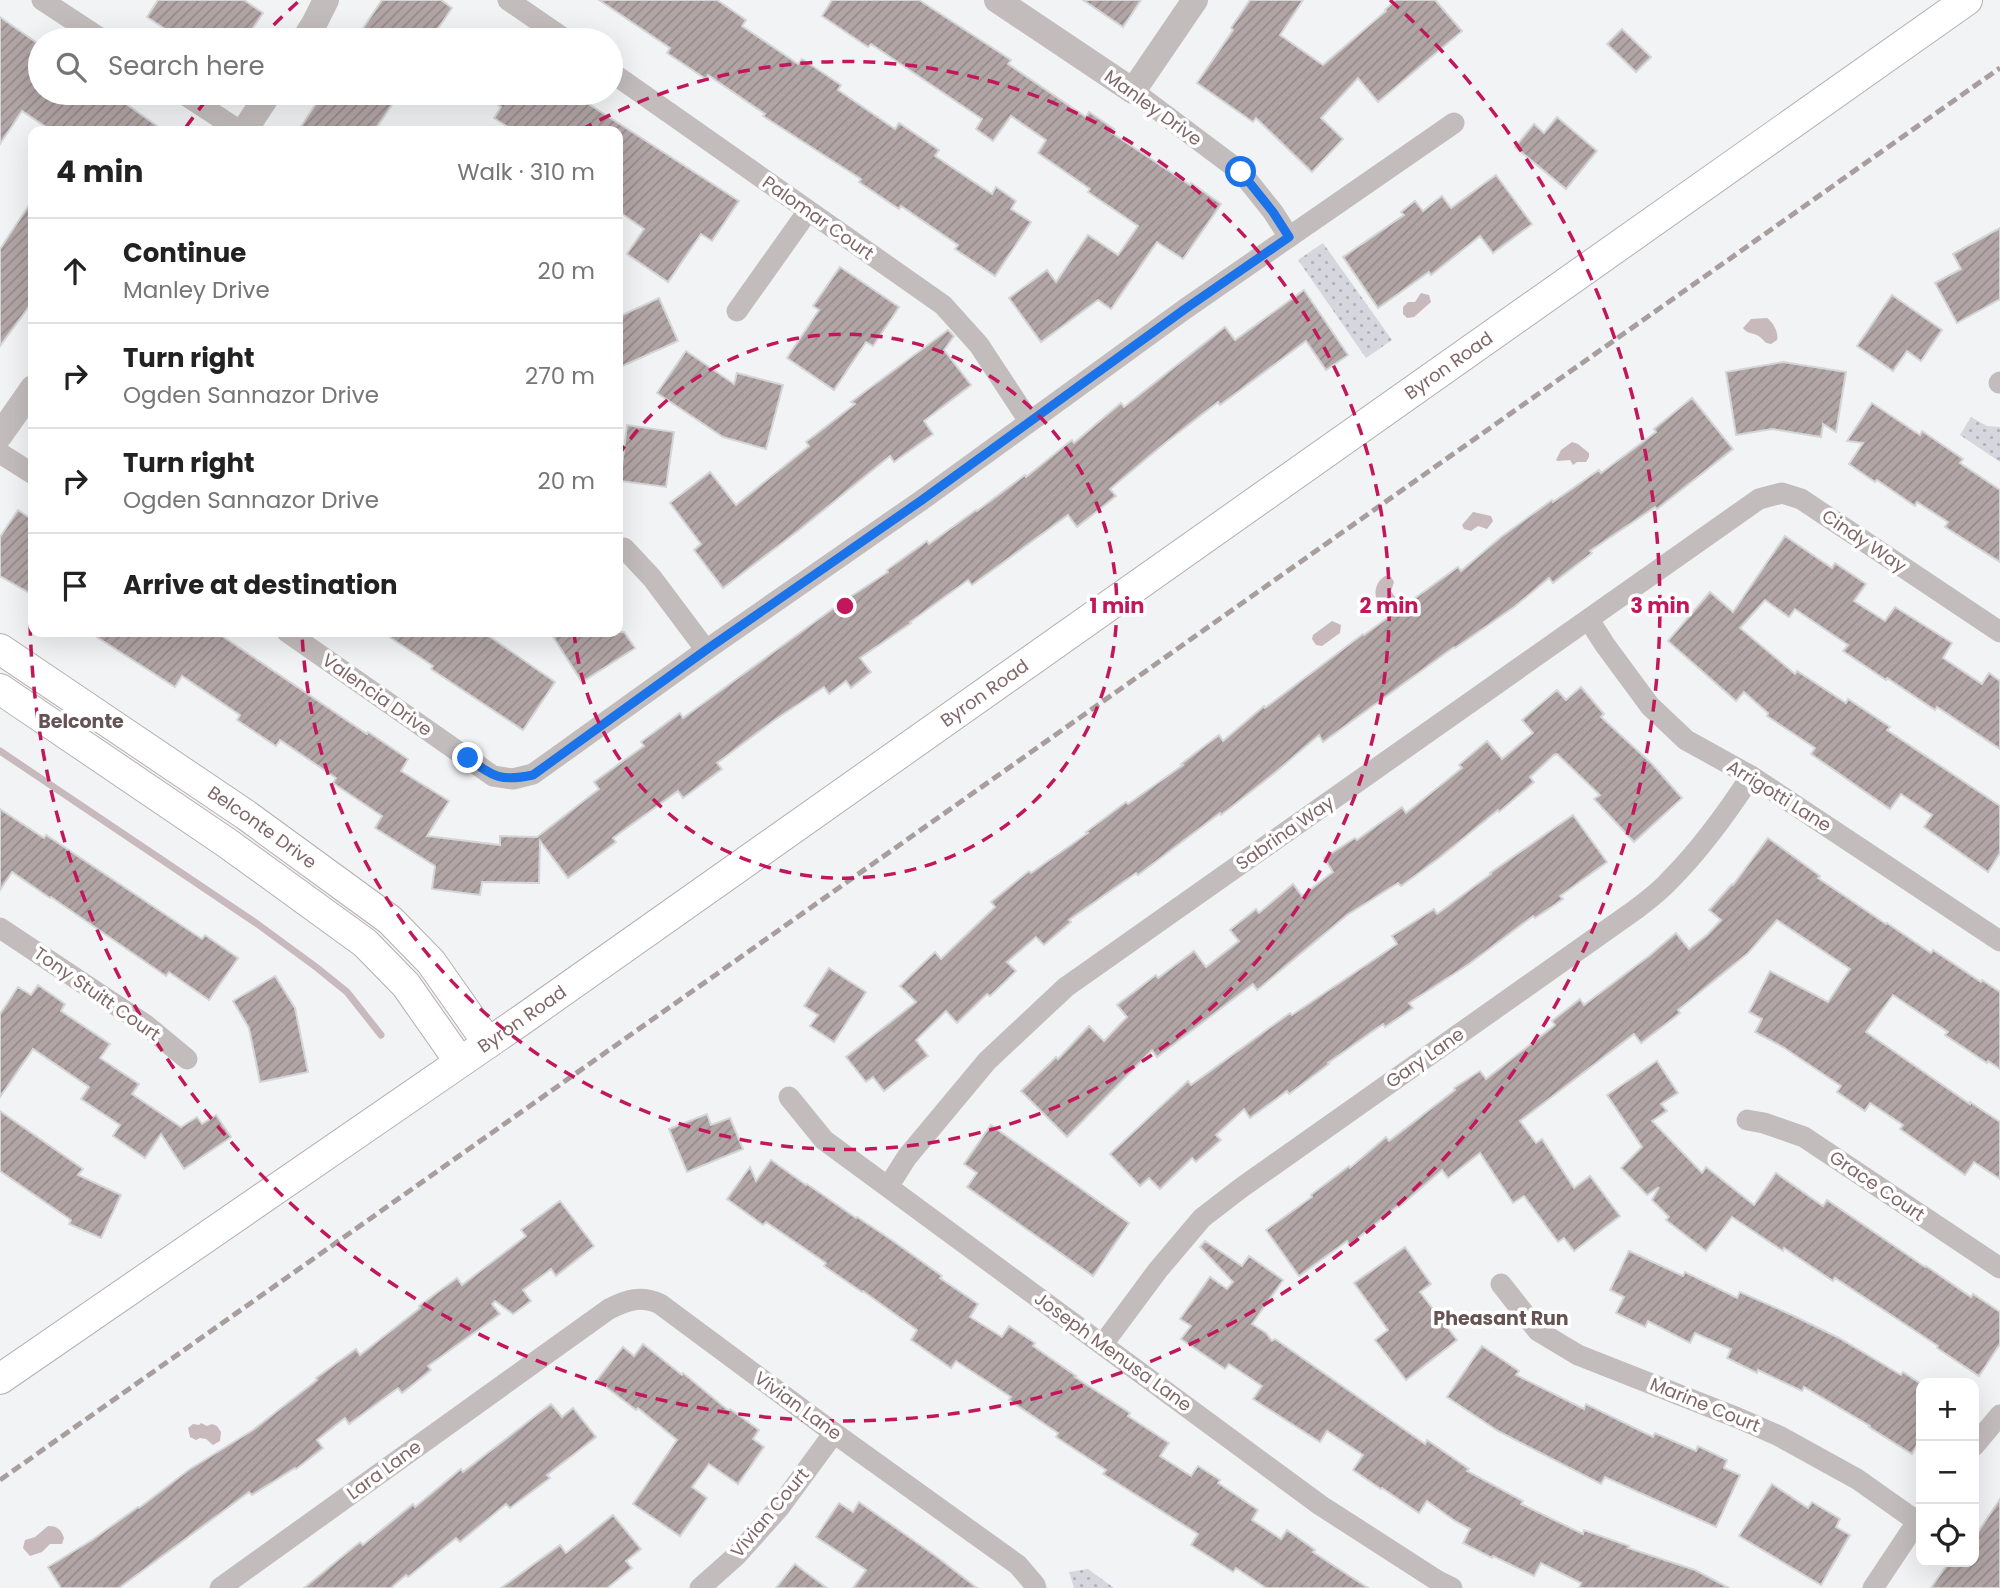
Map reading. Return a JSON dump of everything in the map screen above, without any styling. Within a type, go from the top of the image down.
[{"type":"main road","name":"Byron Road","points":[[0,1379],[488,1044],[1967,0]]},
{"type":"main road","name":"Belconte Drive","points":[[0,649],[246,815],[390,920],[430,962],[488,1044]]},
{"type":"main road","name":"Belconte Drive","points":[[0,689],[228,843],[365,943],[406,985],[460,1062]]},
{"type":"street","points":[[42,0],[85,28]]},
{"type":"street","points":[[312,28],[326,0]]},
{"type":"street","points":[[508,0],[549,28]]},
{"type":"street","name":"Manley Drive","points":[[997,0],[1133,90],[1241,172],[1289,237]]},
{"type":"street","points":[[1133,90],[1195,0]]},
{"type":"street","name":"Palomar Court","points":[[623,80],[943,306],[979,345],[1029,421]]},
{"type":"street","points":[[201,105],[234,126]]},
{"type":"street","points":[[246,126],[260,105]]},
{"type":"street","name":"Valencia Drive","points":[[294,637],[493,776],[513,779],[533,775],[706,650],[922,500],[1185,309],[1454,123]]},
{"type":"street","points":[[737,311],[808,211]]},
{"type":"street","points":[[0,435],[28,395]]},
{"type":"street","points":[[0,453],[28,471]]},
{"type":"street","name":"Cindy Way","points":[[1723,524],[1759,499],[1782,493],[1801,499],[2000,632]]},
{"type":"street","name":"Sabrina Way","points":[[888,1187],[907,1157],[987,1061],[1066,987],[1723,524]]},
{"type":"street","points":[[624,548],[652,578],[706,650]]},
{"type":"street","name":"Arrigotti Lane","points":[[1589,620],[1650,706],[1686,740],[1751,776],[2000,941]]},
{"type":"street","name":"Gary Lane","points":[[1103,1344],[1158,1270],[1202,1218],[1635,910],[1669,881],[1704,842],[1751,776]]},
{"type":"street","name":"Tony Stuitt Court","points":[[2,932],[146,1025],[187,1059]]},
{"type":"street","name":"Joseph Menusa Lane","points":[[789,1097],[824,1140],[1320,1505],[1452,1588]]},
{"type":"street","name":"Grace Court","points":[[1747,1120],[1804,1137],[2000,1268]]},
{"type":"street","name":"Marine Court","points":[[1501,1284],[1538,1331],[1578,1355],[1779,1436],[1857,1479],[1916,1516]]},
{"type":"street","name":"Vivian Lane","points":[[548,1353],[609,1309],[625,1301],[649,1299],[660,1304],[1018,1565],[1035,1588]]},
{"type":"street","name":"Lara Lane","points":[[220,1588],[548,1353]]},
{"type":"street","points":[[1978,1441],[2000,1415]]},
{"type":"street","name":"Vivian Court","points":[[700,1588],[736,1556],[779,1508],[834,1433]]},
{"type":"street","points":[[1873,1588],[1916,1525]]},
{"type":"shaded area","points":[[1323,243],[1392,340],[1366,358],[1298,260]]},
{"type":"shaded area","points":[[1421,293],[1429,295],[1431,302],[1414,317],[1407,318],[1403,314],[1403,307],[1408,302],[1415,302]]},
{"type":"shaded area","points":[[1767,318],[1777,334],[1777,340],[1771,344],[1743,328],[1751,319]]},
{"type":"shaded area","points":[[1971,417],[1987,426],[2000,427],[2000,462],[1960,435]]},
{"type":"shaded area","points":[[1572,442],[1589,453],[1586,462],[1573,465],[1570,460],[1556,460],[1561,450]]},
{"type":"shaded area","points":[[1473,512],[1491,516],[1493,521],[1487,529],[1478,526],[1471,531],[1464,529],[1462,525]]},
{"type":"shaded area","points":[[1385,576],[1391,577],[1394,582],[1391,591],[1395,603],[1390,608],[1380,605],[1376,594],[1379,582]]},
{"type":"shaded area","points":[[1332,621],[1341,625],[1340,633],[1322,646],[1316,645],[1312,639],[1313,635]]},
{"type":"shaded area","points":[[201,1423],[217,1426],[221,1432],[220,1441],[213,1445],[206,1439],[196,1440],[190,1437],[188,1428]]},
{"type":"shaded area","points":[[48,1526],[60,1530],[64,1538],[62,1544],[50,1544],[42,1552],[30,1556],[23,1548],[25,1540],[35,1537]]},
{"type":"shaded area","points":[[1088,1569],[1114,1588],[1074,1588],[1069,1572]]},
{"type":"building","points":[[158,0],[244,0],[263,13],[253,28],[164,28],[147,17]]},
{"type":"building","points":[[382,0],[441,0],[452,8],[438,28],[363,28]]},
{"type":"building","points":[[599,0],[717,0],[746,20],[742,26],[798,64],[802,59],[841,85],[838,90],[895,129],[899,123],[939,150],[935,156],[992,194],[996,187],[1016,201],[1011,209],[1031,222],[995,276],[955,249],[958,245],[901,206],[899,209],[859,182],[861,179],[763,116],[765,114],[708,75],[706,79],[667,53],[670,48]]},
{"type":"building","points":[[832,0],[919,0],[1011,60],[1008,64],[1086,117],[1089,112],[1114,129],[1112,133],[1221,204],[1183,259],[1157,242],[1111,309],[1098,300],[1041,342],[1009,298],[1047,270],[1056,282],[1088,235],[1118,255],[1138,226],[1038,153],[1046,140],[1011,116],[993,141],[976,129],[982,119],[871,44],[868,47],[822,16]]},
{"type":"building","points":[[1083,0],[1141,0],[1123,27]]},
{"type":"building","points":[[1250,0],[1303,0],[1280,35],[1323,65],[1396,0],[1435,0],[1462,31],[1378,102],[1358,78],[1321,118],[1343,139],[1312,172],[1256,118],[1253,122],[1197,83]]},
{"type":"building","points":[[0,17],[28,37],[28,105],[128,105],[157,126],[44,126],[22,111],[0,144]]},
{"type":"building","points":[[1622,29],[1651,57],[1636,72],[1607,44]]},
{"type":"building","points":[[315,105],[392,105],[377,126],[301,126]]},
{"type":"building","points":[[498,105],[590,105],[623,126],[506,126],[494,118],[501,107]]},
{"type":"building","points":[[1557,117],[1597,151],[1566,189],[1515,147],[1534,124],[1544,133]]},
{"type":"building","points":[[623,126],[739,201],[712,241],[701,234],[668,282],[627,254],[644,229],[623,214]]},
{"type":"building","points":[[1496,175],[1532,224],[1493,253],[1480,236],[1431,275],[1429,272],[1378,308],[1343,257],[1404,215],[1401,212],[1415,201],[1423,211],[1442,196],[1451,208]]},
{"type":"building","points":[[28,207],[28,308],[0,346],[0,249]]},
{"type":"building","points":[[2000,228],[2000,299],[1957,323],[1935,283],[1961,269],[1953,254]]},
{"type":"building","points":[[840,267],[899,307],[873,346],[866,342],[834,390],[787,358],[819,310],[813,306]]},
{"type":"building","points":[[1304,290],[1348,355],[1326,370],[1306,341],[1220,405],[1218,402],[1165,443],[1110,489],[1116,496],[1077,527],[1068,515],[972,585],[968,580],[860,658],[871,672],[851,688],[846,681],[829,694],[824,687],[773,721],[717,763],[722,769],[683,798],[678,791],[613,838],[616,842],[568,878],[540,841],[539,883],[482,882],[480,895],[432,889],[435,866],[375,828],[382,816],[333,783],[336,778],[280,740],[276,746],[237,720],[240,715],[182,676],[175,687],[97,637],[223,637],[408,759],[401,771],[449,801],[427,836],[500,845],[500,836],[537,837],[599,789],[594,782],[644,746],[641,742],[680,713],[683,718],[838,605],[888,572],[887,570],[927,541],[929,544],[1025,475],[1026,477],[1072,440],[1074,443],[1121,403],[1124,407],[1225,327],[1235,340]]},
{"type":"building","points":[[1892,295],[1942,330],[1921,361],[1907,351],[1893,371],[1857,346]]},
{"type":"building","points":[[659,298],[678,341],[623,366],[623,315]]},
{"type":"building","points":[[948,330],[954,336],[944,350],[971,385],[924,421],[933,434],[894,462],[890,456],[723,588],[694,550],[701,544],[670,503],[710,472],[736,505],[809,446],[806,442],[855,404],[851,402]]},
{"type":"building","points":[[686,351],[734,384],[737,373],[783,385],[766,449],[723,437],[657,393]]},
{"type":"building","points":[[1783,362],[1846,372],[1836,432],[1823,424],[1821,437],[1772,429],[1736,435],[1726,372]]},
{"type":"building","points":[[1692,398],[1733,449],[1657,509],[1655,507],[1590,551],[1592,553],[1553,583],[1549,578],[1514,607],[1323,742],[1319,735],[1221,815],[1220,813],[1138,875],[1136,873],[1069,920],[1071,922],[1044,945],[1036,937],[1007,962],[1016,971],[990,996],[987,994],[957,1023],[946,1011],[916,1040],[928,1056],[884,1091],[873,1077],[866,1082],[846,1057],[916,1002],[900,986],[935,952],[941,959],[995,907],[991,902],[1029,871],[1031,873],[1126,802],[1128,804],[1183,765],[1181,764],[1219,735],[1223,741],[1264,706],[1265,708],[1363,634],[1458,567],[1461,571],[1501,537],[1552,500],[1553,502],[1599,470],[1601,473],[1656,432],[1654,429]]},
{"type":"building","points":[[1872,403],[1920,435],[1922,431],[1963,459],[1960,463],[2000,490],[2000,562],[1945,527],[1948,522],[1917,502],[1915,506],[1849,464],[1863,443],[1847,441]]},
{"type":"building","points":[[627,425],[674,432],[666,487],[623,481]]},
{"type":"building","points":[[18,510],[28,517],[28,592],[0,576],[0,537]]},
{"type":"building","points":[[1785,536],[1832,568],[1835,563],[1866,584],[1854,601],[1885,621],[1895,607],[1952,643],[1943,658],[1982,684],[1989,673],[2000,681],[2000,749],[1937,707],[1935,710],[1843,651],[1848,645],[1795,609],[1789,617],[1765,600],[1740,628],[1795,674],[1797,671],[1846,703],[1848,699],[1890,727],[1887,730],[2000,806],[2000,853],[1988,872],[1924,827],[1932,815],[1901,794],[1890,809],[1811,754],[1815,748],[1767,716],[1768,713],[1744,692],[1736,701],[1668,641],[1710,592],[1733,612]]},
{"type":"building","points":[[624,632],[635,648],[582,682],[553,637],[623,637]]},
{"type":"building","points":[[390,637],[490,637],[555,682],[523,730],[431,669],[433,666]]},
{"type":"building","points":[[1581,687],[1604,714],[1601,717],[1652,764],[1682,798],[1634,842],[1594,799],[1600,795],[1557,754],[1554,755],[1530,777],[1534,782],[1499,812],[1498,810],[1401,886],[1398,883],[1347,915],[1257,990],[1253,984],[1157,1057],[1152,1050],[1067,1137],[1021,1091],[1056,1057],[1058,1059],[1089,1026],[1104,1041],[1127,1017],[1117,1005],[1156,975],[1158,978],[1194,951],[1206,967],[1239,941],[1230,930],[1256,909],[1259,913],[1293,884],[1302,896],[1333,872],[1324,858],[1355,838],[1357,840],[1402,807],[1406,813],[1462,768],[1459,765],[1487,741],[1502,759],[1533,733],[1522,720],[1557,690],[1566,700]]},
{"type":"building","points":[[0,809],[44,838],[46,835],[202,939],[205,935],[238,958],[209,1000],[169,972],[166,976],[12,872],[0,890]]},
{"type":"building","points":[[1573,815],[1607,862],[1560,896],[1563,899],[1535,918],[1533,916],[1469,964],[1409,1003],[1413,1008],[1385,1027],[1383,1024],[1289,1094],[1287,1091],[1250,1118],[1244,1109],[1216,1135],[1221,1140],[1196,1162],[1192,1158],[1160,1189],[1149,1178],[1140,1186],[1110,1154],[1188,1081],[1191,1085],[1290,1013],[1292,1015],[1397,944],[1392,936],[1434,909],[1437,914]]},
{"type":"building","points":[[1768,838],[1820,876],[1818,878],[1886,924],[2000,992],[2000,1069],[1945,1035],[1948,1032],[1893,995],[1866,1032],[2000,1122],[2000,1179],[1974,1162],[1965,1175],[1900,1129],[1903,1125],[1870,1103],[1865,1111],[1837,1092],[1841,1086],[1783,1047],[1755,1032],[1762,1019],[1749,1012],[1770,971],[1828,1002],[1850,969],[1777,920],[1748,953],[1678,1010],[1680,1013],[1641,1043],[1634,1034],[1520,1121],[1536,1143],[1542,1139],[1574,1188],[1590,1176],[1620,1216],[1574,1251],[1564,1238],[1558,1242],[1524,1196],[1513,1203],[1480,1153],[1448,1178],[1442,1170],[1349,1245],[1347,1241],[1299,1276],[1266,1230],[1349,1166],[1350,1168],[1386,1137],[1389,1141],[1455,1090],[1454,1088],[1480,1071],[1486,1079],[1555,1025],[1552,1021],[1580,999],[1584,1005],[1676,933],[1689,949],[1707,935],[1721,920],[1709,910],[1733,885]]},
{"type":"building","points":[[829,968],[866,992],[834,1042],[810,1026],[818,1015],[804,1006]]},
{"type":"building","points":[[275,976],[295,1008],[308,1072],[260,1082],[249,1028],[233,1001]]},
{"type":"building","points":[[38,985],[65,1004],[61,1011],[110,1044],[100,1058],[139,1084],[132,1094],[181,1127],[197,1117],[202,1124],[216,1115],[231,1137],[184,1169],[161,1134],[145,1158],[113,1136],[120,1125],[81,1099],[89,1087],[33,1049],[0,1097],[0,1014],[18,987],[31,995]]},
{"type":"building","points":[[1657,1061],[1678,1093],[1661,1104],[1667,1111],[1652,1121],[1702,1173],[1706,1167],[1754,1205],[1776,1173],[1823,1206],[1827,1200],[1971,1297],[1973,1294],[2000,1312],[2000,1344],[1979,1376],[1835,1278],[1833,1281],[1732,1217],[1706,1251],[1666,1220],[1669,1217],[1652,1200],[1659,1187],[1647,1195],[1621,1168],[1642,1147],[1607,1095]]},
{"type":"building","points":[[0,1111],[83,1169],[78,1175],[121,1195],[101,1238],[69,1224],[71,1220],[0,1171]]},
{"type":"building","points":[[707,1114],[711,1125],[730,1118],[743,1149],[687,1172],[669,1129]]},
{"type":"building","points":[[991,1125],[1129,1223],[1093,1276],[967,1187],[977,1173],[964,1164]]},
{"type":"building","points":[[771,1160],[893,1241],[978,1304],[970,1317],[1002,1337],[1009,1326],[1035,1343],[1033,1346],[1075,1377],[1130,1413],[1128,1416],[1169,1443],[1160,1456],[1191,1476],[1198,1466],[1258,1510],[1252,1520],[1281,1539],[1287,1530],[1315,1550],[1313,1552],[1368,1588],[1266,1588],[1236,1568],[1233,1572],[1191,1545],[1198,1534],[1103,1474],[1106,1470],[1056,1437],[1058,1433],[1009,1400],[1011,1397],[956,1361],[951,1368],[911,1340],[917,1330],[824,1266],[826,1263],[766,1222],[763,1225],[727,1199],[750,1167],[756,1181]]},
{"type":"building","points":[[560,1201],[594,1246],[556,1276],[551,1269],[523,1290],[531,1301],[513,1314],[495,1301],[492,1304],[500,1314],[428,1366],[431,1370],[402,1393],[398,1388],[349,1424],[345,1418],[317,1440],[323,1448],[296,1469],[252,1495],[249,1492],[119,1588],[61,1588],[48,1567],[139,1508],[190,1469],[253,1430],[356,1349],[360,1355],[457,1278],[462,1285],[526,1236],[521,1230]]},
{"type":"building","points":[[1205,1241],[1242,1266],[1249,1256],[1283,1280],[1252,1324],[1266,1333],[1272,1341],[1275,1339],[1425,1444],[1427,1440],[1469,1469],[1467,1471],[1523,1501],[1521,1504],[1583,1534],[1584,1530],[1695,1570],[1729,1588],[1579,1588],[1581,1583],[1541,1563],[1534,1576],[1463,1543],[1470,1529],[1427,1501],[1419,1513],[1381,1489],[1353,1470],[1363,1455],[1327,1431],[1320,1442],[1253,1399],[1262,1386],[1229,1364],[1225,1369],[1181,1339],[1191,1326],[1180,1319],[1210,1277],[1227,1289],[1233,1282],[1200,1247]]},
{"type":"building","points":[[1405,1247],[1431,1284],[1420,1292],[1457,1340],[1406,1380],[1375,1340],[1388,1330],[1354,1283]]},
{"type":"building","points":[[1629,1251],[1683,1276],[1685,1272],[1737,1298],[1740,1292],[1839,1338],[1901,1375],[1903,1372],[1916,1381],[1916,1447],[1912,1454],[1804,1387],[1802,1391],[1727,1358],[1731,1349],[1695,1333],[1690,1343],[1648,1321],[1645,1327],[1616,1313],[1624,1297],[1610,1290]]},
{"type":"building","points":[[643,1344],[729,1411],[730,1409],[759,1430],[753,1439],[764,1447],[738,1484],[709,1464],[692,1487],[707,1498],[680,1536],[633,1504],[677,1440],[638,1408],[636,1410],[597,1380],[623,1347],[634,1356]]},
{"type":"building","points":[[1482,1346],[1519,1371],[1516,1375],[1584,1409],[1586,1404],[1653,1437],[1655,1433],[1696,1451],[1698,1446],[1727,1460],[1724,1468],[1740,1475],[1716,1527],[1605,1477],[1601,1484],[1498,1431],[1447,1397]]},
{"type":"building","points":[[551,1404],[562,1417],[573,1408],[596,1437],[547,1475],[550,1478],[510,1508],[506,1504],[460,1542],[456,1538],[391,1588],[304,1588],[360,1542],[363,1545],[413,1504],[415,1507],[461,1469],[463,1472]]},
{"type":"building","points":[[1772,1484],[1808,1508],[1812,1502],[1840,1519],[1836,1527],[1850,1535],[1821,1585],[1739,1536]]},
{"type":"building","points":[[2000,1499],[2000,1588],[1931,1588],[1946,1567],[1979,1567],[1979,1530]]},
{"type":"building","points":[[859,1502],[977,1588],[853,1588],[866,1570],[816,1537],[839,1503],[853,1512]]},
{"type":"building","points":[[613,1515],[641,1549],[626,1561],[632,1568],[607,1588],[501,1588],[560,1545],[566,1553]]},
{"type":"building","points":[[795,1564],[804,1571],[827,1588],[776,1588]]},
{"type":"waterway","points":[[0,751],[256,923],[316,967],[347,992],[381,1035]]},
{"type":"railway","points":[[0,1480],[2000,68]]},
{"type":"district","name":"Belconte","points":[[81,721]]},
{"type":"district","name":"Pheasant Run","points":[[1501,1318]]},
{"type":"route","points":[[468,758],[493,776],[513,779],[533,775],[1289,237],[1241,172]]}]
